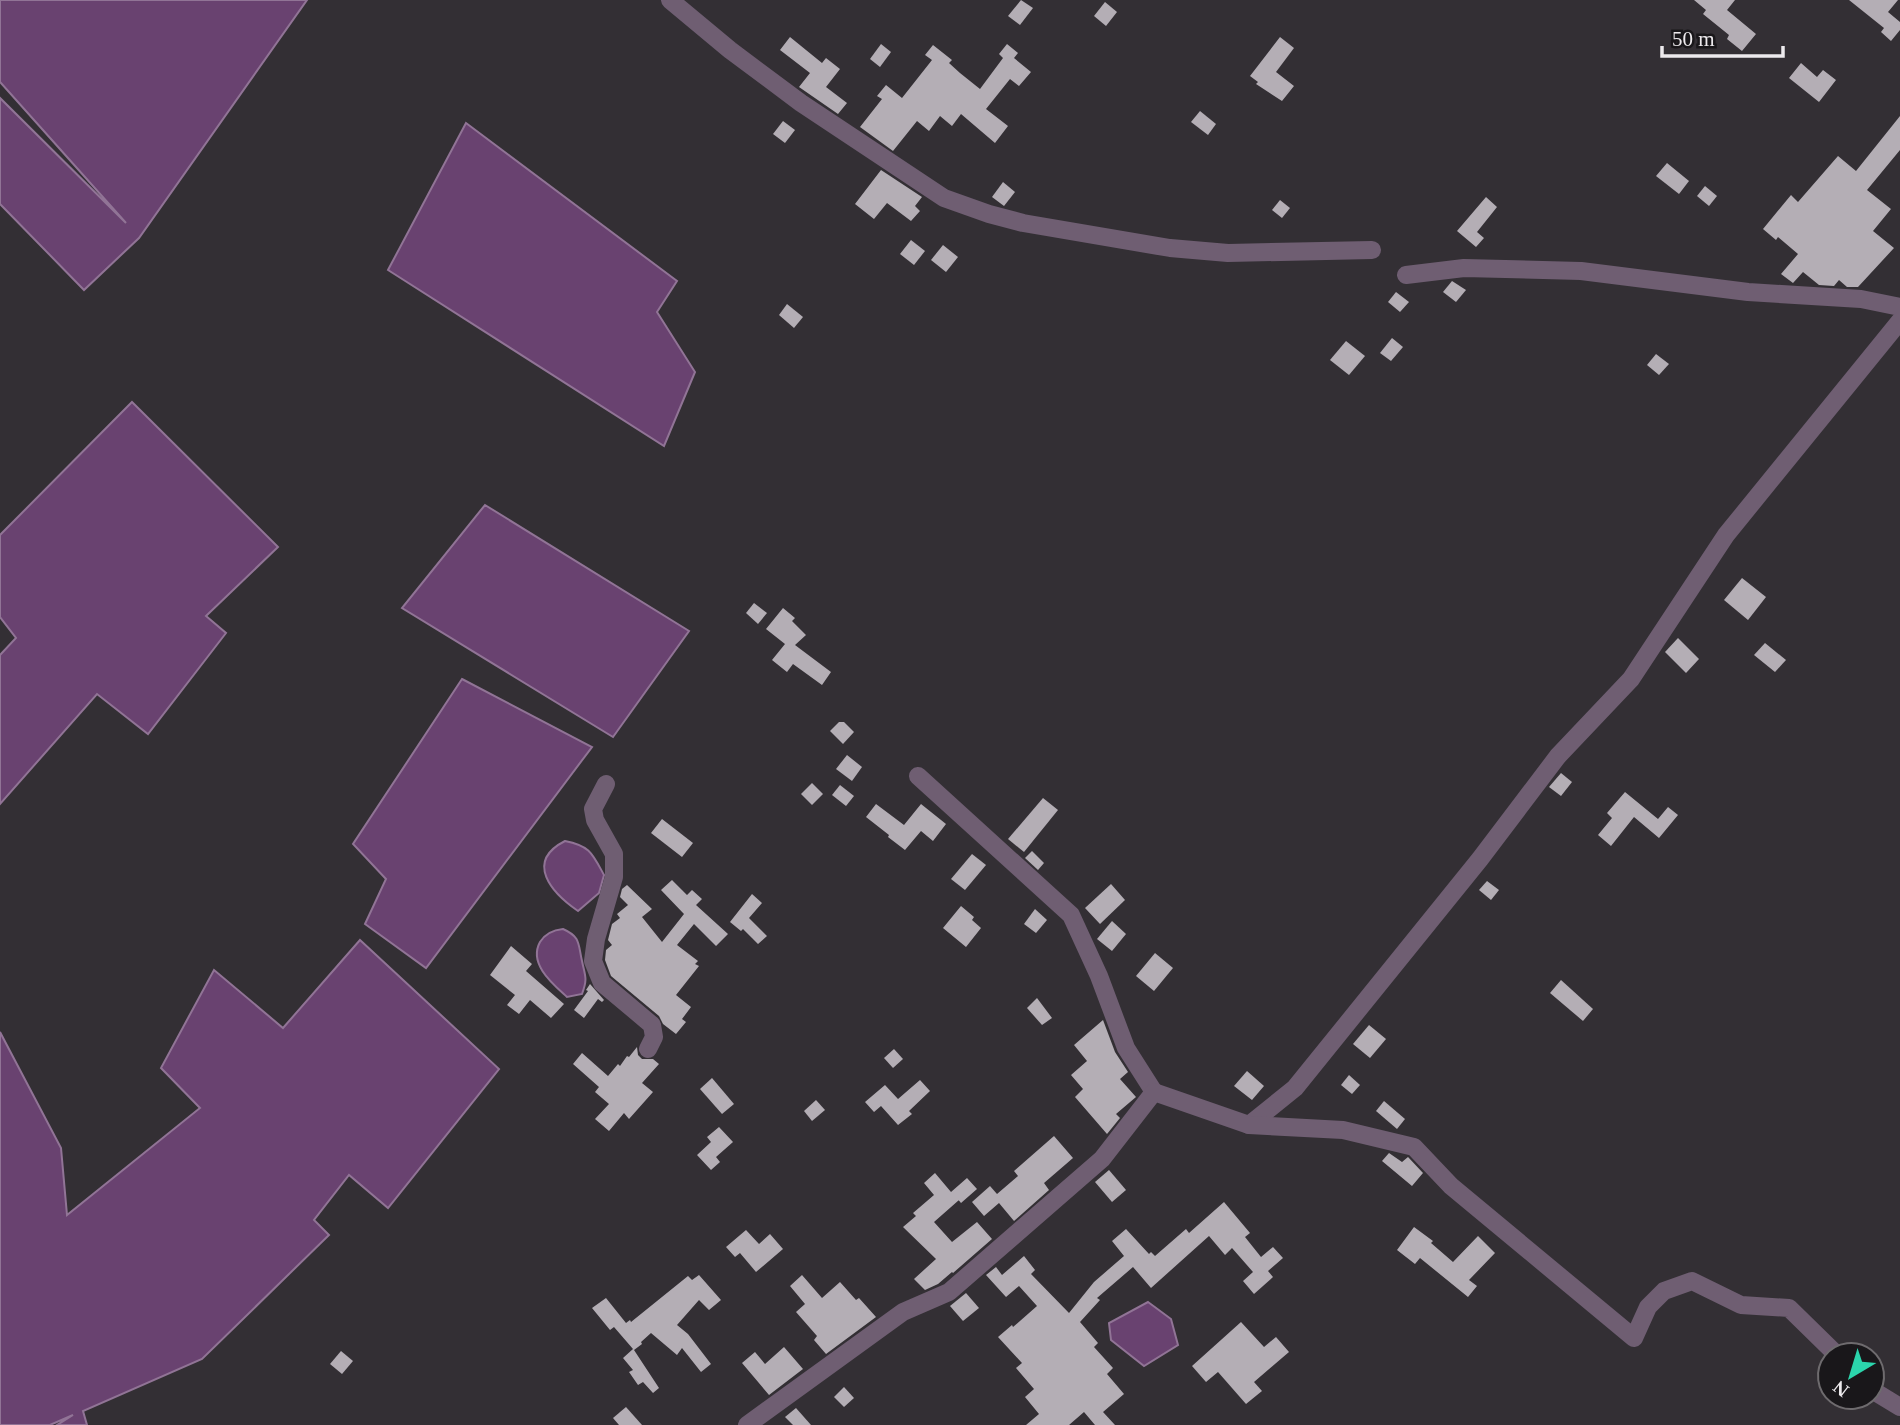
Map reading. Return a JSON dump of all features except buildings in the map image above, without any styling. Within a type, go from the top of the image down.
[{"type":"street","points":[[670,0],[730,50],[801,103],[944,198],[1023,223],[1170,248],[1228,253],[1373,250]]},
{"type":"street","points":[[1406,275],[1464,268],[1581,271],[1748,292],[1861,299],[1900,307]]},
{"type":"street","points":[[1249,1125],[1295,1087],[1480,859],[1558,756],[1631,679],[1726,535],[1900,321]]},
{"type":"street","points":[[918,776],[1071,915],[1126,1048],[1154,1092],[1249,1125],[1343,1130],[1414,1147],[1451,1186],[1634,1338],[1648,1307],[1664,1291],[1692,1281],[1741,1305],[1789,1308],[1822,1341]]},
{"type":"street","points":[[606,784],[593,809],[595,820],[614,854],[614,877],[596,939],[593,961],[602,983],[652,1025],[654,1037],[648,1049]]},
{"type":"street","points":[[747,1425],[903,1312],[949,1292],[1102,1159],[1154,1092]]},
{"type":"shaded area","points":[[0,0],[307,0],[139,238],[84,290],[0,204],[0,98],[126,223],[0,82]]},
{"type":"shaded area","points":[[466,123],[677,281],[657,312],[695,372],[664,446],[388,270]]},
{"type":"shaded area","points":[[132,402],[278,547],[206,616],[226,633],[148,734],[97,694],[0,804],[0,655],[16,638],[0,617],[0,535]]},
{"type":"shaded area","points":[[485,505],[689,631],[613,737],[402,608]]},
{"type":"shaded area","points":[[462,679],[592,747],[426,968],[365,924],[386,879],[353,844]]},
{"type":"shaded area","points":[[565,841],[585,848],[604,875],[599,893],[578,911],[559,895],[546,877],[544,868],[546,858],[553,849]]},
{"type":"shaded area","points":[[563,929],[578,942],[585,977],[582,994],[567,997],[544,973],[537,958],[542,939],[556,930]]},
{"type":"shaded area","points":[[360,940],[499,1069],[388,1208],[349,1175],[314,1220],[329,1235],[202,1359],[83,1411],[87,1425],[57,1425],[73,1415],[50,1425],[0,1425],[0,1032],[61,1148],[67,1215],[200,1108],[161,1068],[214,970],[283,1028]]},
{"type":"shaded area","points":[[1148,1302],[1171,1319],[1178,1345],[1144,1366],[1111,1340],[1109,1323]]}]
